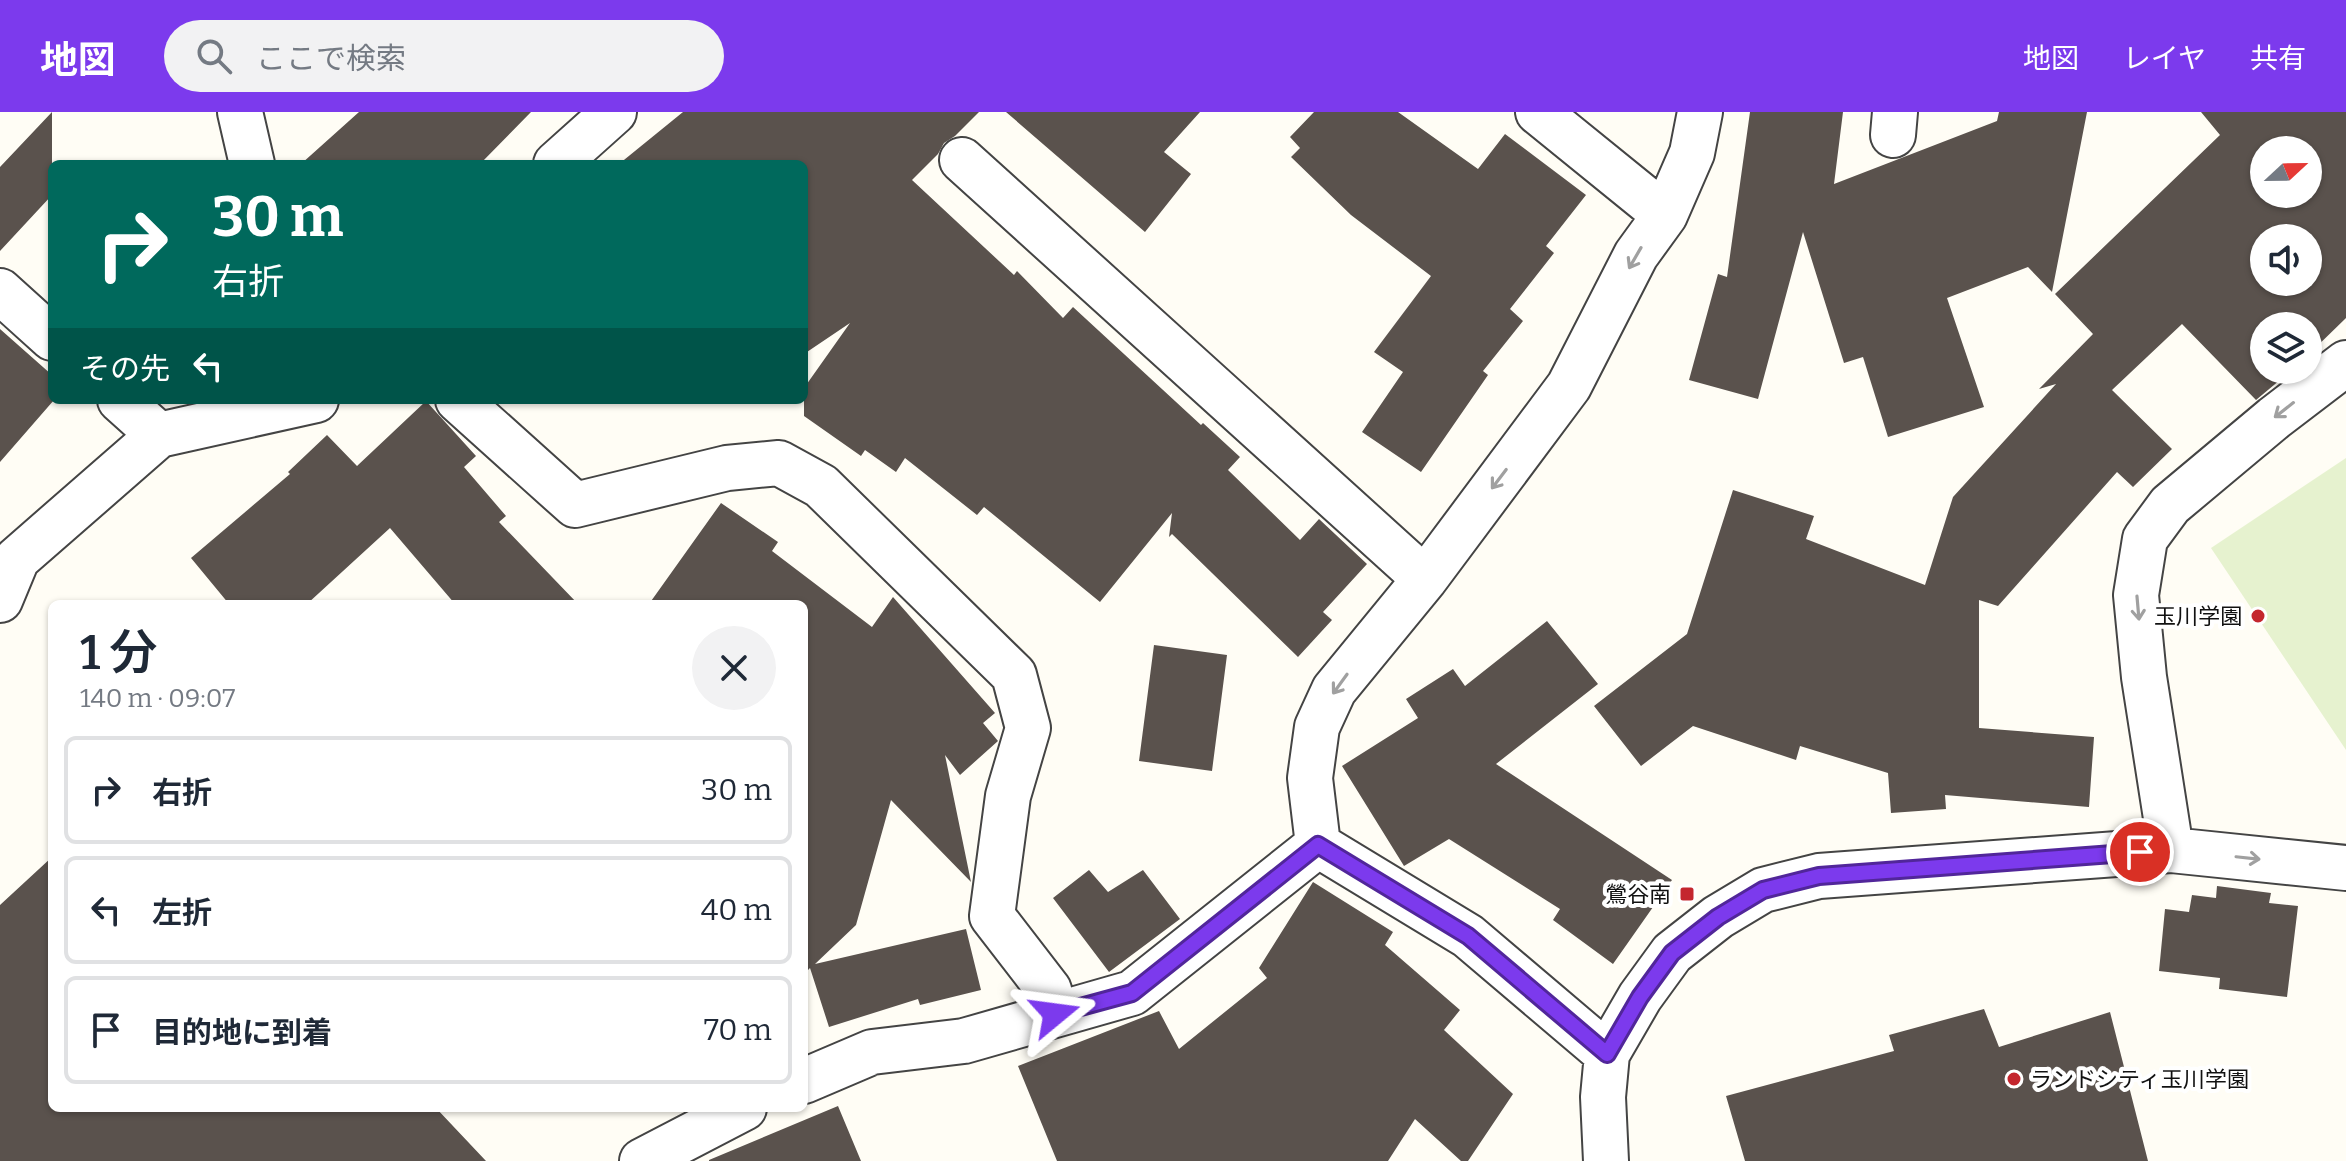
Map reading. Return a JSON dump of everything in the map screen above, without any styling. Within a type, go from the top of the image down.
[{"type":"street","points":[[240,112],[251,160]]},
{"type":"street","points":[[560,160],[614,112]]},
{"type":"street","points":[[1538,112],[1665,215]]},
{"type":"street","points":[[1318,845],[1310,778],[1317,727],[1334,690],[1425,579],[1569,386],[1636,255],[1665,215],[1692,153],[1700,112]]},
{"type":"street","points":[[962,160],[1425,579]]},
{"type":"street","points":[[0,291],[48,334]]},
{"type":"street","points":[[2171,850],[2144,677],[2136,595],[2145,539],[2170,505],[2274,418],[2346,363]]},
{"type":"street","points":[[124,404],[159,435]]},
{"type":"street","points":[[0,600],[17,559],[159,435],[298,404]]},
{"type":"street","points":[[462,404],[575,505],[727,468],[779,463],[821,486],[1014,675],[1028,728],[1008,796],[992,916],[1049,990],[1055,1014]]},
{"type":"street","points":[[808,1079],[872,1052],[964,1041],[1132,993],[1318,845]]},
{"type":"street","points":[[1318,845],[1468,936],[1607,1054]]},
{"type":"street","points":[[1613,1154],[1607,1054],[1640,997],[1672,953],[1718,917],[1763,890],[1819,876],[2171,850],[2346,868]]},
{"type":"street","points":[[642,1161],[736,1112]]},
{"type":"green space","points":[[2346,458],[2346,750],[2211,548]]},
{"type":"building","points":[[52,112],[48,199],[0,251],[0,167]]},
{"type":"building","points":[[359,112],[531,112],[484,160],[305,160]]},
{"type":"building","points":[[683,112],[979,112],[944,143],[938,154],[912,180],[1014,275],[1017,271],[1063,318],[1073,307],[1240,457],[1228,470],[1300,540],[1319,519],[1367,564],[1323,612],[1332,620],[1298,657],[1172,534],[1169,537],[1172,513],[1100,602],[984,507],[977,515],[905,458],[896,472],[865,450],[861,456],[804,416],[804,404],[808,404],[808,382],[850,323],[808,351],[808,160],[624,160]]},
{"type":"building","points":[[1006,112],[1200,112],[1164,152],[1191,174],[1145,232]]},
{"type":"building","points":[[1314,112],[1398,112],[1478,169],[1505,134],[1586,195],[1546,246],[1554,253],[1510,309],[1523,321],[1483,371],[1488,375],[1421,472],[1362,432],[1403,372],[1374,352],[1431,276],[1351,215],[1291,157],[1300,148],[1290,137]]},
{"type":"building","points":[[1750,112],[1843,112],[1834,184],[1997,121],[1999,112],[2087,112],[2052,292],[2028,267],[1947,298],[1984,407],[1888,437],[1863,357],[1844,363],[1803,232],[1758,399],[1689,380],[1718,274],[1727,277]]},
{"type":"building","points":[[2201,112],[2346,112],[2346,318],[2322,341],[2322,312],[2250,312],[2250,384],[2275,384],[2256,400],[2182,324],[2112,390],[2172,449],[2133,487],[2117,472],[1998,606],[1979,600],[1979,728],[2094,737],[2089,807],[1945,795],[1946,809],[1891,813],[1888,773],[1800,746],[1796,760],[1693,726],[1641,766],[1594,706],[1687,634],[1733,490],[1814,516],[1806,539],[1925,585],[1953,497],[2056,384],[2039,389],[2093,334],[2055,294],[2220,135]]},
{"type":"building","points":[[0,329],[48,371],[48,404],[51,404],[0,462]]},
{"type":"building","points":[[423,404],[429,404],[476,456],[464,467],[506,516],[499,522],[574,600],[452,600],[390,528],[311,600],[226,600],[191,558],[290,474],[288,472],[327,435],[357,466]]},
{"type":"building","points":[[721,503],[778,542],[772,551],[872,627],[893,597],[995,713],[983,723],[998,741],[960,775],[945,755],[971,882],[891,800],[856,925],[815,964],[966,929],[981,990],[920,1005],[918,999],[829,1027],[810,968],[808,970],[808,600],[652,600]]},
{"type":"building","points":[[1547,621],[1598,684],[1496,764],[1672,880],[1613,964],[1553,920],[1560,909],[1449,839],[1404,866],[1342,766],[1418,718],[1406,699],[1453,669],[1465,686]]},
{"type":"building","points":[[1154,645],[1227,655],[1212,771],[1139,761]]},
{"type":"building","points":[[48,861],[48,1112],[440,1112],[486,1161],[0,1161],[0,905]]},
{"type":"building","points":[[1089,870],[1108,892],[1143,870],[1180,919],[1109,972],[1053,898]]},
{"type":"building","points":[[1313,882],[1393,932],[1385,945],[1460,1010],[1444,1030],[1513,1094],[1468,1161],[1461,1161],[1415,1119],[1388,1161],[1057,1161],[1018,1066],[1159,1011],[1179,1049],[1267,978],[1259,968]]},
{"type":"building","points":[[2217,886],[2271,893],[2269,903],[2298,906],[2287,997],[2219,989],[2220,978],[2159,971],[2165,909],[2189,912],[2192,895],[2216,898]]},
{"type":"building","name":"ランドシティ玉川学園","points":[[1984,1009],[1999,1047],[2110,1012],[2148,1161],[1745,1161],[1726,1096],[1894,1051],[1889,1035]]},
{"type":"building","points":[[838,1106],[861,1161],[709,1161],[709,1160]]},
{"type":"place","name":"玉川学園","points":[[2258,616]]},
{"type":"place","name":"鶯谷南","points":[[1687,894]]},
{"type":"place","name":"ランドシティ玉川学園","points":[[2014,1079]]},
{"type":"route","points":[[1055,1014],[1132,993],[1318,845],[1468,936],[1607,1054],[1640,997],[1672,953],[1718,917],[1763,890],[1819,876],[2140,852]]}]
